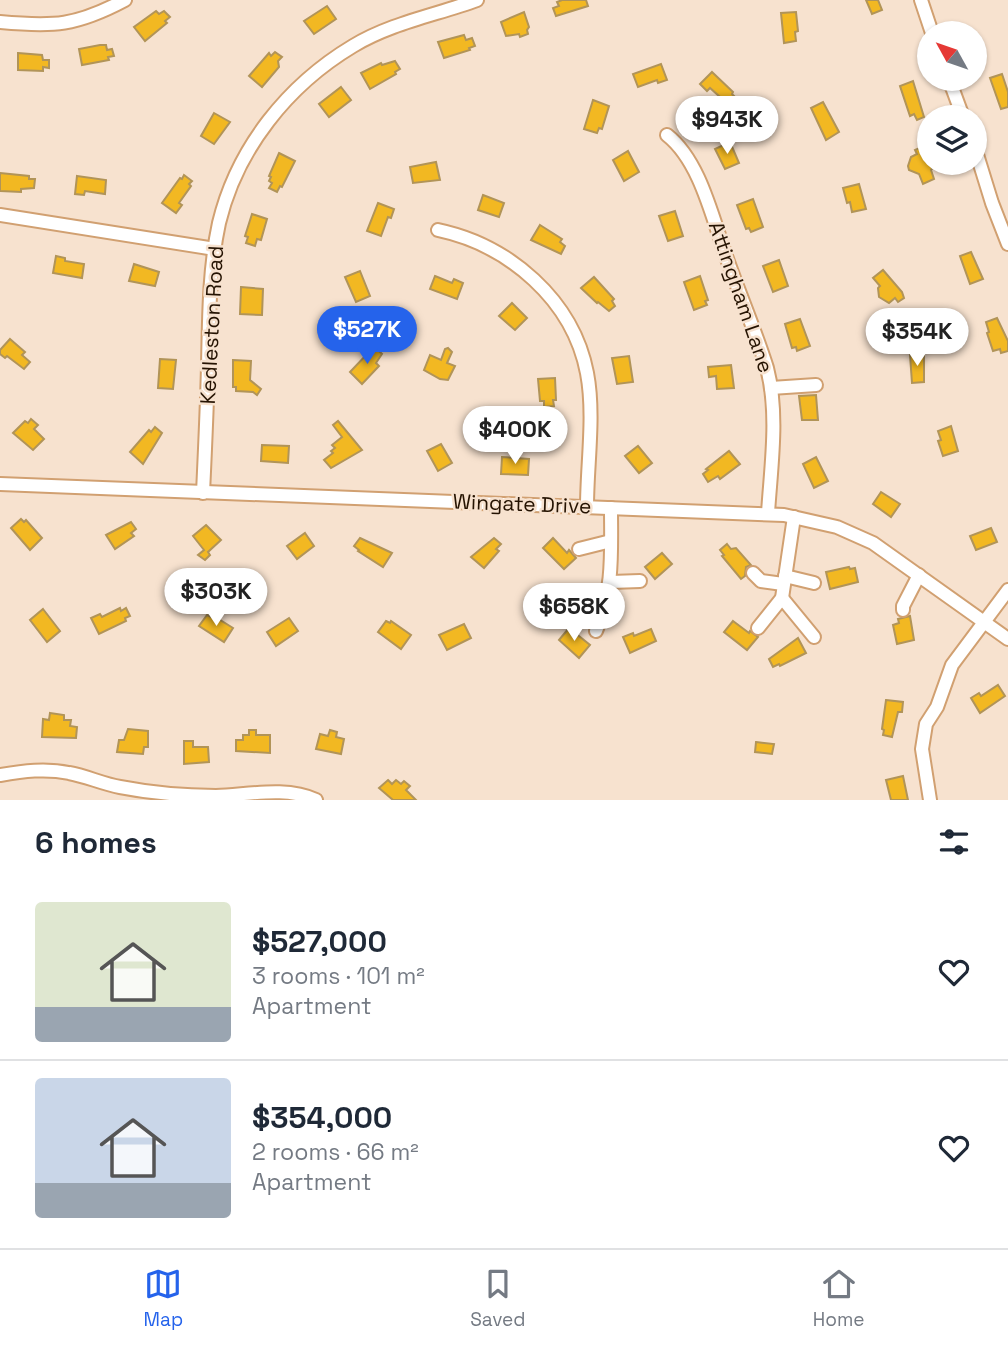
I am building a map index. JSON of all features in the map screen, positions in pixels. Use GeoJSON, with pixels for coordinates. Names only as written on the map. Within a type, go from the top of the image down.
{"type":"FeatureCollection","features":[{"type":"Feature","properties":{"kind":"street"},"geometry":{"type":"LineString","coordinates":[[0,22],[57,25],[99,14],[125,0]]}},
{"type":"Feature","properties":{"kind":"street"},"geometry":{"type":"LineString","coordinates":[[920,0],[928,21]]}},
{"type":"Feature","properties":{"kind":"street","name":"Kedleston Road"},"geometry":{"type":"LineString","coordinates":[[203,493],[215,249],[220,221],[232,185],[248,152],[267,122],[291,94],[318,69],[384,30],[472,1]]}},
{"type":"Feature","properties":{"kind":"street","name":"Attingham Lane"},"geometry":{"type":"LineString","coordinates":[[667,135],[680,147],[709,205],[759,342],[771,388],[773,426],[768,513]]}},
{"type":"Feature","properties":{"kind":"street"},"geometry":{"type":"LineString","coordinates":[[984,175],[1008,244]]}},
{"type":"Feature","properties":{"kind":"street"},"geometry":{"type":"LineString","coordinates":[[0,215],[215,249]]}},
{"type":"Feature","properties":{"kind":"street"},"geometry":{"type":"LineString","coordinates":[[438,230],[456,234],[490,248],[506,258],[536,282],[567,319],[580,346],[590,399],[587,507]]}},
{"type":"Feature","properties":{"kind":"street"},"geometry":{"type":"LineString","coordinates":[[771,388],[816,385]]}},
{"type":"Feature","properties":{"kind":"street","name":"Wingate Drive"},"geometry":{"type":"LineString","coordinates":[[0,484],[768,513],[823,523],[859,535],[1008,639]]}},
{"type":"Feature","properties":{"kind":"street"},"geometry":{"type":"LineString","coordinates":[[596,631],[611,582],[611,508]]}},
{"type":"Feature","properties":{"kind":"street"},"geometry":{"type":"LineString","coordinates":[[758,628],[782,597],[794,517]]}},
{"type":"Feature","properties":{"kind":"street"},"geometry":{"type":"LineString","coordinates":[[579,549],[611,541]]}},
{"type":"Feature","properties":{"kind":"street"},"geometry":{"type":"LineString","coordinates":[[753,573],[761,581],[814,583]]}},
{"type":"Feature","properties":{"kind":"street"},"geometry":{"type":"LineString","coordinates":[[904,610],[903,606],[919,575]]}},
{"type":"Feature","properties":{"kind":"street"},"geometry":{"type":"LineString","coordinates":[[611,582],[640,581]]}},
{"type":"Feature","properties":{"kind":"street"},"geometry":{"type":"LineString","coordinates":[[930,800],[922,749],[926,724],[937,707],[952,665],[1008,590]]}},
{"type":"Feature","properties":{"kind":"street"},"geometry":{"type":"LineString","coordinates":[[782,597],[814,637]]}},
{"type":"Feature","properties":{"kind":"street"},"geometry":{"type":"LineString","coordinates":[[0,775],[20,771],[56,770],[118,787],[161,793],[205,796],[278,793],[298,794],[316,800]]}},
{"type":"Feature","properties":{"kind":"building"},"geometry":{"type":"Polygon","coordinates":[[[586,0],[588,6],[556,16],[553,8],[559,6],[557,2],[586,0]]]}},
{"type":"Feature","properties":{"kind":"building"},"geometry":{"type":"Polygon","coordinates":[[[866,0],[878,0],[882,10],[872,14],[866,0]]]}},
{"type":"Feature","properties":{"kind":"building"},"geometry":{"type":"Polygon","coordinates":[[[327,6],[336,19],[314,34],[304,21],[327,6]]]}},
{"type":"Feature","properties":{"kind":"building"},"geometry":{"type":"Polygon","coordinates":[[[156,11],[159,14],[164,11],[170,17],[165,21],[167,23],[145,41],[134,27],[156,11]]]}},
{"type":"Feature","properties":{"kind":"building"},"geometry":{"type":"Polygon","coordinates":[[[524,12],[529,27],[528,34],[520,37],[519,34],[506,36],[501,22],[524,12]]]}},
{"type":"Feature","properties":{"kind":"building"},"geometry":{"type":"Polygon","coordinates":[[[796,12],[796,41],[784,43],[781,13],[796,12]]]}},
{"type":"Feature","properties":{"kind":"building"},"geometry":{"type":"Polygon","coordinates":[[[464,35],[466,40],[472,38],[475,46],[444,58],[438,42],[464,35]]]}},
{"type":"Feature","properties":{"kind":"building"},"geometry":{"type":"Polygon","coordinates":[[[106,45],[107,50],[112,49],[114,56],[108,57],[109,60],[82,65],[79,49],[106,45]]]}},
{"type":"Feature","properties":{"kind":"building"},"geometry":{"type":"Polygon","coordinates":[[[275,52],[282,57],[278,61],[279,67],[262,87],[249,76],[269,53],[271,56],[275,52]]]}},
{"type":"Feature","properties":{"kind":"building"},"geometry":{"type":"Polygon","coordinates":[[[18,53],[42,55],[43,60],[49,60],[49,68],[43,67],[43,71],[18,70],[18,53]]]}},
{"type":"Feature","properties":{"kind":"building"},"geometry":{"type":"Polygon","coordinates":[[[395,61],[400,69],[396,74],[370,89],[361,73],[381,63],[382,65],[395,61]]]}},
{"type":"Feature","properties":{"kind":"building"},"geometry":{"type":"Polygon","coordinates":[[[661,64],[667,80],[658,83],[657,80],[638,87],[633,74],[661,64]]]}},
{"type":"Feature","properties":{"kind":"building"},"geometry":{"type":"Polygon","coordinates":[[[712,72],[733,92],[736,98],[729,105],[710,88],[707,91],[700,84],[712,72]]]}},
{"type":"Feature","properties":{"kind":"building"},"geometry":{"type":"Polygon","coordinates":[[[1002,74],[1008,92],[1008,107],[1001,109],[990,78],[1002,74]]]}},
{"type":"Feature","properties":{"kind":"building"},"geometry":{"type":"Polygon","coordinates":[[[913,81],[920,105],[917,105],[917,120],[914,114],[910,116],[900,86],[913,81]]]}},
{"type":"Feature","properties":{"kind":"building"},"geometry":{"type":"Polygon","coordinates":[[[341,87],[351,100],[329,117],[319,104],[341,87]]]}},
{"type":"Feature","properties":{"kind":"building"},"geometry":{"type":"Polygon","coordinates":[[[593,100],[609,106],[602,129],[599,128],[597,133],[584,129],[593,100]]]}},
{"type":"Feature","properties":{"kind":"building"},"geometry":{"type":"Polygon","coordinates":[[[823,102],[839,132],[826,140],[811,108],[823,102]]]}},
{"type":"Feature","properties":{"kind":"building"},"geometry":{"type":"Polygon","coordinates":[[[214,113],[230,122],[214,144],[201,136],[214,113]]]}},
{"type":"Feature","properties":{"kind":"building"},"geometry":{"type":"Polygon","coordinates":[[[730,142],[739,163],[725,169],[715,149],[730,142]]]}},
{"type":"Feature","properties":{"kind":"building"},"geometry":{"type":"Polygon","coordinates":[[[628,151],[639,172],[624,181],[613,160],[628,151]]]}},
{"type":"Feature","properties":{"kind":"building"},"geometry":{"type":"Polygon","coordinates":[[[279,153],[295,161],[277,192],[269,188],[272,183],[269,176],[279,153]]]}},
{"type":"Feature","properties":{"kind":"building"},"geometry":{"type":"Polygon","coordinates":[[[917,154],[917,173],[909,170],[911,157],[917,154]]]}},
{"type":"Feature","properties":{"kind":"building"},"geometry":{"type":"Polygon","coordinates":[[[436,162],[440,180],[413,183],[410,167],[436,162]]]}},
{"type":"Feature","properties":{"kind":"building"},"geometry":{"type":"Polygon","coordinates":[[[0,173],[29,176],[29,179],[35,179],[34,188],[21,189],[21,192],[0,191],[0,173]]]}},
{"type":"Feature","properties":{"kind":"building"},"geometry":{"type":"Polygon","coordinates":[[[184,175],[192,181],[189,184],[191,186],[179,203],[182,205],[176,213],[162,203],[184,175]]]}},
{"type":"Feature","properties":{"kind":"building"},"geometry":{"type":"Polygon","coordinates":[[[919,175],[933,175],[934,179],[923,184],[919,175]]]}},
{"type":"Feature","properties":{"kind":"building"},"geometry":{"type":"Polygon","coordinates":[[[77,176],[106,180],[105,194],[85,191],[84,195],[75,194],[77,176]]]}},
{"type":"Feature","properties":{"kind":"building"},"geometry":{"type":"Polygon","coordinates":[[[859,184],[866,209],[852,212],[843,188],[859,184]]]}},
{"type":"Feature","properties":{"kind":"building"},"geometry":{"type":"Polygon","coordinates":[[[483,195],[504,203],[499,217],[478,210],[483,195]]]}},
{"type":"Feature","properties":{"kind":"building"},"geometry":{"type":"Polygon","coordinates":[[[753,199],[763,227],[751,232],[749,228],[746,229],[737,205],[753,199]]]}},
{"type":"Feature","properties":{"kind":"building"},"geometry":{"type":"Polygon","coordinates":[[[378,203],[394,209],[381,236],[367,231],[378,203]]]}},
{"type":"Feature","properties":{"kind":"building"},"geometry":{"type":"Polygon","coordinates":[[[675,211],[683,236],[668,241],[659,216],[675,211]]]}},
{"type":"Feature","properties":{"kind":"building"},"geometry":{"type":"Polygon","coordinates":[[[252,214],[267,219],[261,240],[257,239],[255,246],[246,243],[248,237],[245,236],[252,214]]]}},
{"type":"Feature","properties":{"kind":"building"},"geometry":{"type":"Polygon","coordinates":[[[540,225],[562,239],[560,242],[565,246],[561,254],[531,240],[540,225]]]}},
{"type":"Feature","properties":{"kind":"building"},"geometry":{"type":"Polygon","coordinates":[[[971,252],[983,279],[970,284],[960,256],[971,252]]]}},
{"type":"Feature","properties":{"kind":"building"},"geometry":{"type":"Polygon","coordinates":[[[56,256],[65,258],[65,261],[84,264],[82,278],[53,273],[56,256]]]}},
{"type":"Feature","properties":{"kind":"building"},"geometry":{"type":"Polygon","coordinates":[[[779,260],[788,286],[773,292],[763,266],[779,260]]]}},
{"type":"Feature","properties":{"kind":"building"},"geometry":{"type":"Polygon","coordinates":[[[134,264],[159,272],[155,286],[129,281],[134,264]]]}},
{"type":"Feature","properties":{"kind":"building"},"geometry":{"type":"Polygon","coordinates":[[[883,270],[902,292],[904,298],[898,302],[895,298],[889,303],[879,297],[880,286],[873,278],[883,270]]]}},
{"type":"Feature","properties":{"kind":"building"},"geometry":{"type":"Polygon","coordinates":[[[360,271],[370,296],[356,302],[345,277],[360,271]]]}},
{"type":"Feature","properties":{"kind":"building"},"geometry":{"type":"Polygon","coordinates":[[[435,276],[452,283],[454,279],[463,283],[457,299],[430,289],[435,276]]]}},
{"type":"Feature","properties":{"kind":"building"},"geometry":{"type":"Polygon","coordinates":[[[700,276],[708,300],[705,301],[707,305],[694,310],[684,282],[700,276]]]}},
{"type":"Feature","properties":{"kind":"building"},"geometry":{"type":"Polygon","coordinates":[[[594,277],[614,299],[612,301],[615,306],[609,311],[581,288],[594,277]]]}},
{"type":"Feature","properties":{"kind":"building"},"geometry":{"type":"Polygon","coordinates":[[[241,287],[263,289],[262,315],[240,314],[241,287]]]}},
{"type":"Feature","properties":{"kind":"building"},"geometry":{"type":"Polygon","coordinates":[[[512,303],[527,318],[515,330],[499,316],[512,303]]]}},
{"type":"Feature","properties":{"kind":"building"},"geometry":{"type":"Polygon","coordinates":[[[997,318],[1008,341],[1008,351],[1001,353],[1000,349],[993,351],[987,333],[986,322],[997,318]]]}},
{"type":"Feature","properties":{"kind":"building"},"geometry":{"type":"Polygon","coordinates":[[[800,319],[810,346],[797,351],[796,347],[792,348],[785,324],[800,319]]]}},
{"type":"Feature","properties":{"kind":"building"},"geometry":{"type":"Polygon","coordinates":[[[10,339],[25,352],[22,355],[30,362],[24,369],[0,354],[0,350],[10,339]]]}},
{"type":"Feature","properties":{"kind":"building"},"geometry":{"type":"Polygon","coordinates":[[[376,348],[382,354],[376,363],[379,366],[362,384],[350,372],[376,348]]]}},
{"type":"Feature","properties":{"kind":"building"},"geometry":{"type":"Polygon","coordinates":[[[448,348],[452,352],[447,363],[455,366],[448,380],[440,379],[424,370],[430,355],[441,360],[448,348]]]}},
{"type":"Feature","properties":{"kind":"building"},"geometry":{"type":"Polygon","coordinates":[[[924,354],[924,382],[912,383],[910,355],[924,354]]]}},
{"type":"Feature","properties":{"kind":"building"},"geometry":{"type":"Polygon","coordinates":[[[629,356],[633,382],[617,384],[612,358],[629,356]]]}},
{"type":"Feature","properties":{"kind":"building"},"geometry":{"type":"Polygon","coordinates":[[[160,359],[176,360],[173,389],[158,388],[160,359]]]}},
{"type":"Feature","properties":{"kind":"building"},"geometry":{"type":"Polygon","coordinates":[[[233,360],[251,361],[250,380],[261,389],[257,395],[253,392],[236,391],[236,387],[233,387],[233,360]]]}},
{"type":"Feature","properties":{"kind":"building"},"geometry":{"type":"Polygon","coordinates":[[[731,365],[734,388],[717,389],[716,376],[709,377],[708,367],[731,365]]]}},
{"type":"Feature","properties":{"kind":"building"},"geometry":{"type":"Polygon","coordinates":[[[555,378],[554,406],[544,407],[544,401],[540,401],[538,379],[555,378]]]}},
{"type":"Feature","properties":{"kind":"building"},"geometry":{"type":"Polygon","coordinates":[[[816,395],[818,420],[802,420],[799,396],[816,395]]]}},
{"type":"Feature","properties":{"kind":"building"},"geometry":{"type":"Polygon","coordinates":[[[31,419],[38,425],[34,429],[44,439],[33,450],[13,433],[25,421],[28,423],[31,419]]]}},
{"type":"Feature","properties":{"kind":"building"},"geometry":{"type":"Polygon","coordinates":[[[338,421],[362,450],[331,468],[324,460],[333,453],[331,451],[335,448],[332,445],[342,437],[333,425],[338,421]]]}},
{"type":"Feature","properties":{"kind":"building"},"geometry":{"type":"Polygon","coordinates":[[[951,426],[958,451],[943,456],[938,431],[951,426]]]}},
{"type":"Feature","properties":{"kind":"building"},"geometry":{"type":"Polygon","coordinates":[[[155,427],[162,433],[143,464],[130,452],[149,430],[151,432],[155,427]]]}},
{"type":"Feature","properties":{"kind":"building"},"geometry":{"type":"Polygon","coordinates":[[[441,444],[452,463],[438,471],[427,451],[441,444]]]}},
{"type":"Feature","properties":{"kind":"building"},"geometry":{"type":"Polygon","coordinates":[[[262,445],[289,446],[288,463],[261,461],[262,445]]]}},
{"type":"Feature","properties":{"kind":"building"},"geometry":{"type":"Polygon","coordinates":[[[638,446],[652,463],[639,473],[625,456],[638,446]]]}},
{"type":"Feature","properties":{"kind":"building"},"geometry":{"type":"Polygon","coordinates":[[[729,451],[740,464],[720,479],[718,476],[708,482],[703,474],[708,470],[706,469],[729,451]]]}},
{"type":"Feature","properties":{"kind":"building"},"geometry":{"type":"Polygon","coordinates":[[[502,457],[529,459],[528,475],[501,474],[502,457]]]}},
{"type":"Feature","properties":{"kind":"building"},"geometry":{"type":"Polygon","coordinates":[[[816,457],[828,481],[814,488],[803,464],[816,457]]]}},
{"type":"Feature","properties":{"kind":"building"},"geometry":{"type":"Polygon","coordinates":[[[881,492],[900,504],[891,517],[873,504],[881,492]]]}},
{"type":"Feature","properties":{"kind":"building"},"geometry":{"type":"Polygon","coordinates":[[[21,519],[24,522],[26,520],[42,538],[30,550],[11,528],[21,519]]]}},
{"type":"Feature","properties":{"kind":"building"},"geometry":{"type":"Polygon","coordinates":[[[131,522],[136,529],[131,533],[134,536],[115,549],[106,535],[131,522]]]}},
{"type":"Feature","properties":{"kind":"building"},"geometry":{"type":"Polygon","coordinates":[[[206,525],[221,540],[208,552],[210,555],[205,560],[198,555],[204,550],[193,536],[206,525]]]}},
{"type":"Feature","properties":{"kind":"building"},"geometry":{"type":"Polygon","coordinates":[[[991,528],[997,542],[976,550],[970,536],[991,528]]]}},
{"type":"Feature","properties":{"kind":"building"},"geometry":{"type":"Polygon","coordinates":[[[305,533],[314,546],[297,559],[287,546],[305,533]]]}},
{"type":"Feature","properties":{"kind":"building"},"geometry":{"type":"Polygon","coordinates":[[[360,538],[392,553],[383,567],[354,546],[360,538]]]}},
{"type":"Feature","properties":{"kind":"building"},"geometry":{"type":"Polygon","coordinates":[[[494,538],[501,544],[496,549],[499,551],[484,568],[471,557],[494,538]]]}},
{"type":"Feature","properties":{"kind":"building"},"geometry":{"type":"Polygon","coordinates":[[[553,538],[567,553],[569,550],[576,558],[564,569],[543,548],[553,538]]]}},
{"type":"Feature","properties":{"kind":"building"},"geometry":{"type":"Polygon","coordinates":[[[727,544],[731,549],[736,548],[751,565],[746,567],[745,576],[741,579],[722,556],[724,555],[720,550],[727,544]]]}},
{"type":"Feature","properties":{"kind":"building"},"geometry":{"type":"Polygon","coordinates":[[[662,553],[672,564],[655,579],[645,567],[662,553]]]}},
{"type":"Feature","properties":{"kind":"building"},"geometry":{"type":"Polygon","coordinates":[[[855,568],[858,582],[830,589],[826,572],[855,568]]]}},
{"type":"Feature","properties":{"kind":"building"},"geometry":{"type":"Polygon","coordinates":[[[120,608],[121,611],[126,608],[130,616],[125,618],[126,621],[99,634],[91,618],[100,614],[102,617],[120,608]]]}},
{"type":"Feature","properties":{"kind":"building"},"geometry":{"type":"Polygon","coordinates":[[[43,609],[60,631],[47,642],[30,620],[43,609]]]}},
{"type":"Feature","properties":{"kind":"building"},"geometry":{"type":"Polygon","coordinates":[[[207,615],[212,615],[233,628],[224,642],[199,626],[207,615]]]}},
{"type":"Feature","properties":{"kind":"building"},"geometry":{"type":"Polygon","coordinates":[[[910,616],[914,640],[897,644],[893,625],[899,623],[898,619],[910,616]]]}},
{"type":"Feature","properties":{"kind":"building"},"geometry":{"type":"Polygon","coordinates":[[[289,618],[298,631],[276,646],[267,632],[289,618]]]}},
{"type":"Feature","properties":{"kind":"building"},"geometry":{"type":"Polygon","coordinates":[[[386,621],[391,621],[411,635],[401,649],[378,632],[386,621]]]}},
{"type":"Feature","properties":{"kind":"building"},"geometry":{"type":"Polygon","coordinates":[[[733,621],[758,637],[747,650],[724,632],[733,621]]]}},
{"type":"Feature","properties":{"kind":"building"},"geometry":{"type":"Polygon","coordinates":[[[464,624],[471,638],[447,650],[439,635],[464,624]]]}},
{"type":"Feature","properties":{"kind":"building"},"geometry":{"type":"Polygon","coordinates":[[[569,628],[590,645],[579,658],[559,640],[569,628]]]}},
{"type":"Feature","properties":{"kind":"building"},"geometry":{"type":"Polygon","coordinates":[[[651,629],[656,641],[630,653],[623,637],[651,629]]]}},
{"type":"Feature","properties":{"kind":"building"},"geometry":{"type":"Polygon","coordinates":[[[798,638],[806,653],[773,667],[769,659],[798,638]]]}},
{"type":"Feature","properties":{"kind":"building"},"geometry":{"type":"Polygon","coordinates":[[[998,685],[1005,696],[980,713],[971,698],[979,693],[981,696],[998,685]]]}},
{"type":"Feature","properties":{"kind":"building"},"geometry":{"type":"Polygon","coordinates":[[[886,700],[903,702],[892,737],[883,735],[882,729],[886,700]]]}},
{"type":"Feature","properties":{"kind":"building"},"geometry":{"type":"Polygon","coordinates":[[[50,713],[64,715],[64,720],[71,720],[70,726],[77,727],[76,738],[42,737],[43,719],[49,720],[50,713]]]}},
{"type":"Feature","properties":{"kind":"building"},"geometry":{"type":"Polygon","coordinates":[[[128,729],[148,731],[148,747],[144,747],[143,754],[117,752],[119,740],[124,740],[128,729]]]}},
{"type":"Feature","properties":{"kind":"building"},"geometry":{"type":"Polygon","coordinates":[[[249,730],[256,730],[256,735],[270,735],[270,753],[236,751],[236,740],[243,740],[243,735],[249,735],[249,730]]]}},
{"type":"Feature","properties":{"kind":"building"},"geometry":{"type":"Polygon","coordinates":[[[330,730],[337,732],[336,737],[344,739],[341,754],[316,749],[320,734],[328,736],[330,730]]]}},
{"type":"Feature","properties":{"kind":"building"},"geometry":{"type":"Polygon","coordinates":[[[184,741],[193,741],[193,747],[208,747],[209,762],[184,764],[184,741]]]}},
{"type":"Feature","properties":{"kind":"building"},"geometry":{"type":"Polygon","coordinates":[[[756,742],[774,744],[772,754],[755,752],[756,742]]]}},
{"type":"Feature","properties":{"kind":"building"},"geometry":{"type":"Polygon","coordinates":[[[903,776],[908,800],[891,800],[886,780],[903,776]]]}},
{"type":"Feature","properties":{"kind":"building"},"geometry":{"type":"Polygon","coordinates":[[[388,780],[392,784],[396,780],[401,784],[404,781],[410,786],[406,790],[416,800],[393,800],[379,788],[388,780]]]}}]}
